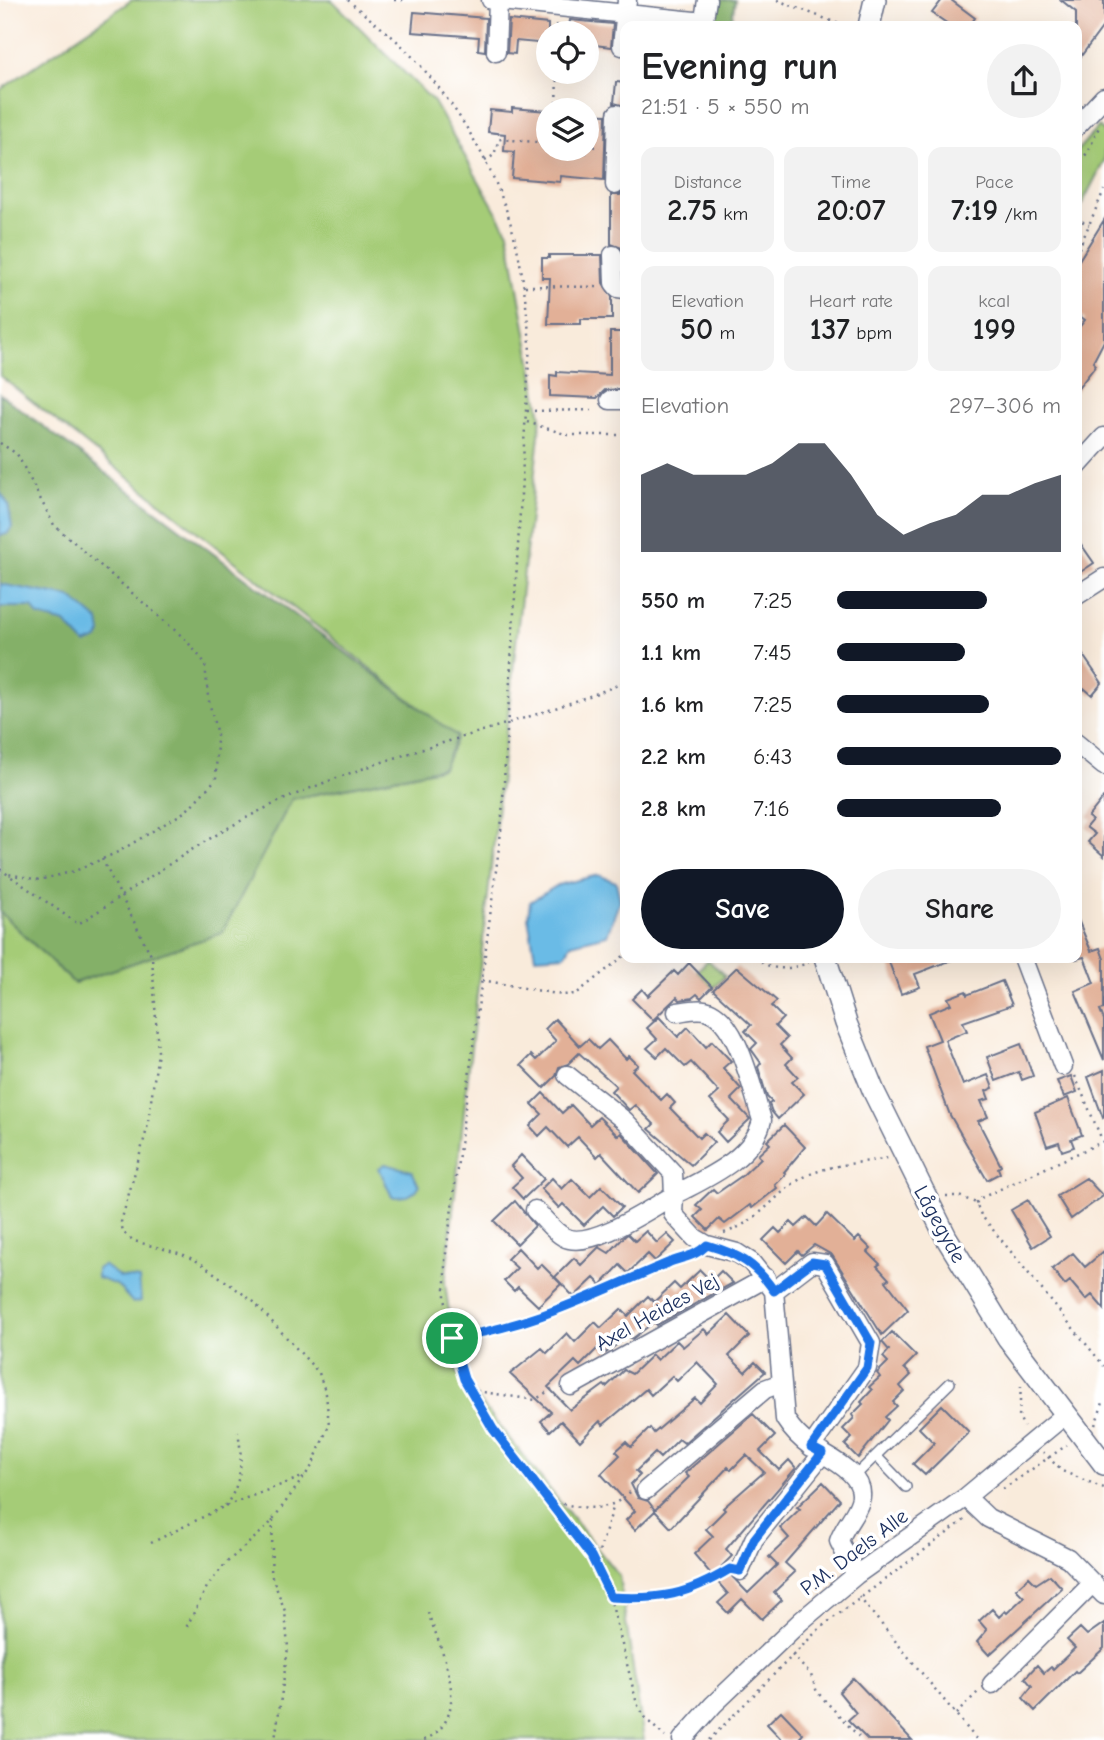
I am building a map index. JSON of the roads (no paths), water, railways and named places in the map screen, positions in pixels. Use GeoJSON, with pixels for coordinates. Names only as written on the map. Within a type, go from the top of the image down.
{"type":"FeatureCollection","features":[{"type":"Feature","properties":{"kind":"street"},"geometry":{"type":"LineString","coordinates":[[491,0],[627,6],[690,21]]}},
{"type":"Feature","properties":{"kind":"street"},"geometry":{"type":"LineString","coordinates":[[704,21],[707,0]]}},
{"type":"Feature","properties":{"kind":"street"},"geometry":{"type":"LineString","coordinates":[[870,21],[875,0]]}},
{"type":"Feature","properties":{"kind":"street"},"geometry":{"type":"LineString","coordinates":[[496,52],[498,1]]}},
{"type":"Feature","properties":{"kind":"street"},"geometry":{"type":"LineString","coordinates":[[1082,121],[1104,97]]}},
{"type":"Feature","properties":{"kind":"street"},"geometry":{"type":"LineString","coordinates":[[615,185],[620,149],[617,114]]}},
{"type":"Feature","properties":{"kind":"street"},"geometry":{"type":"LineString","coordinates":[[613,255],[619,286]]}},
{"type":"Feature","properties":{"kind":"street"},"geometry":{"type":"LineString","coordinates":[[1082,462],[1104,438]]}},
{"type":"Feature","properties":{"kind":"street"},"geometry":{"type":"LineString","coordinates":[[1082,592],[1104,578]]}},
{"type":"Feature","properties":{"kind":"street"},"geometry":{"type":"LineString","coordinates":[[1082,748],[1104,766]]}},
{"type":"Feature","properties":{"kind":"street","name":"Lågegyde"},"geometry":{"type":"LineString","coordinates":[[827,963],[859,1058],[902,1153],[981,1297],[1104,1464]]}},
{"type":"Feature","properties":{"kind":"street"},"geometry":{"type":"LineString","coordinates":[[1024,963],[1063,1066]]}},
{"type":"Feature","properties":{"kind":"street"},"geometry":{"type":"LineString","coordinates":[[535,1210],[565,1238],[583,1240],[621,1226],[724,1168],[759,1134],[761,1120],[732,1031],[715,1014],[703,1009],[677,1012]]}},
{"type":"Feature","properties":{"kind":"street","name":"Axel Heides Vej"},"geometry":{"type":"LineString","coordinates":[[567,1075],[625,1121],[673,1173],[673,1214],[695,1238],[751,1262],[770,1284]]}},
{"type":"Feature","properties":{"kind":"street","name":"Axel Heides Vej"},"geometry":{"type":"LineString","coordinates":[[571,1386],[812,1262],[825,1264],[871,1343],[867,1368],[817,1450],[754,1539],[740,1571]]}},
{"type":"Feature","properties":{"kind":"street"},"geometry":{"type":"LineString","coordinates":[[770,1284],[785,1419],[794,1433],[855,1476],[861,1492],[860,1501],[845,1524],[839,1541],[856,1576]]}},
{"type":"Feature","properties":{"kind":"street"},"geometry":{"type":"LineString","coordinates":[[646,1490],[765,1389],[781,1383]]}},
{"type":"Feature","properties":{"kind":"street","name":"P.M. Daels Alle"},"geometry":{"type":"LineString","coordinates":[[682,1740],[713,1705],[791,1630],[856,1576],[971,1502],[1066,1414]]}},
{"type":"Feature","properties":{"kind":"street"},"geometry":{"type":"LineString","coordinates":[[971,1502],[1068,1558],[1098,1589],[992,1684]]}},
{"type":"Feature","properties":{"kind":"lane"},"geometry":{"type":"LineString","coordinates":[[855,1476],[950,1383]]}},
{"type":"Feature","properties":{"kind":"lane"},"geometry":{"type":"LineString","coordinates":[[876,1456],[906,1487]]}},
{"type":"Feature","properties":{"kind":"water"},"geometry":{"type":"Polygon","coordinates":[[[0,492],[8,504],[12,527],[7,534],[0,535],[0,492]]]}},
{"type":"Feature","properties":{"kind":"water"},"geometry":{"type":"Polygon","coordinates":[[[0,584],[70,597],[99,621],[101,633],[98,639],[85,644],[65,623],[38,616],[32,607],[0,607],[0,584]]]}},
{"type":"Feature","properties":{"kind":"water"},"geometry":{"type":"Polygon","coordinates":[[[598,875],[616,882],[620,900],[607,935],[571,944],[565,955],[535,957],[528,917],[530,902],[558,885],[598,875]]]}},
{"type":"Feature","properties":{"kind":"water"},"geometry":{"type":"Polygon","coordinates":[[[385,1164],[412,1171],[419,1186],[417,1190],[408,1196],[392,1197],[379,1168],[385,1164]]]}},
{"type":"Feature","properties":{"kind":"water"},"geometry":{"type":"Polygon","coordinates":[[[103,1265],[120,1277],[139,1279],[141,1301],[133,1303],[117,1285],[97,1278],[97,1269],[103,1265]]]}}]}
